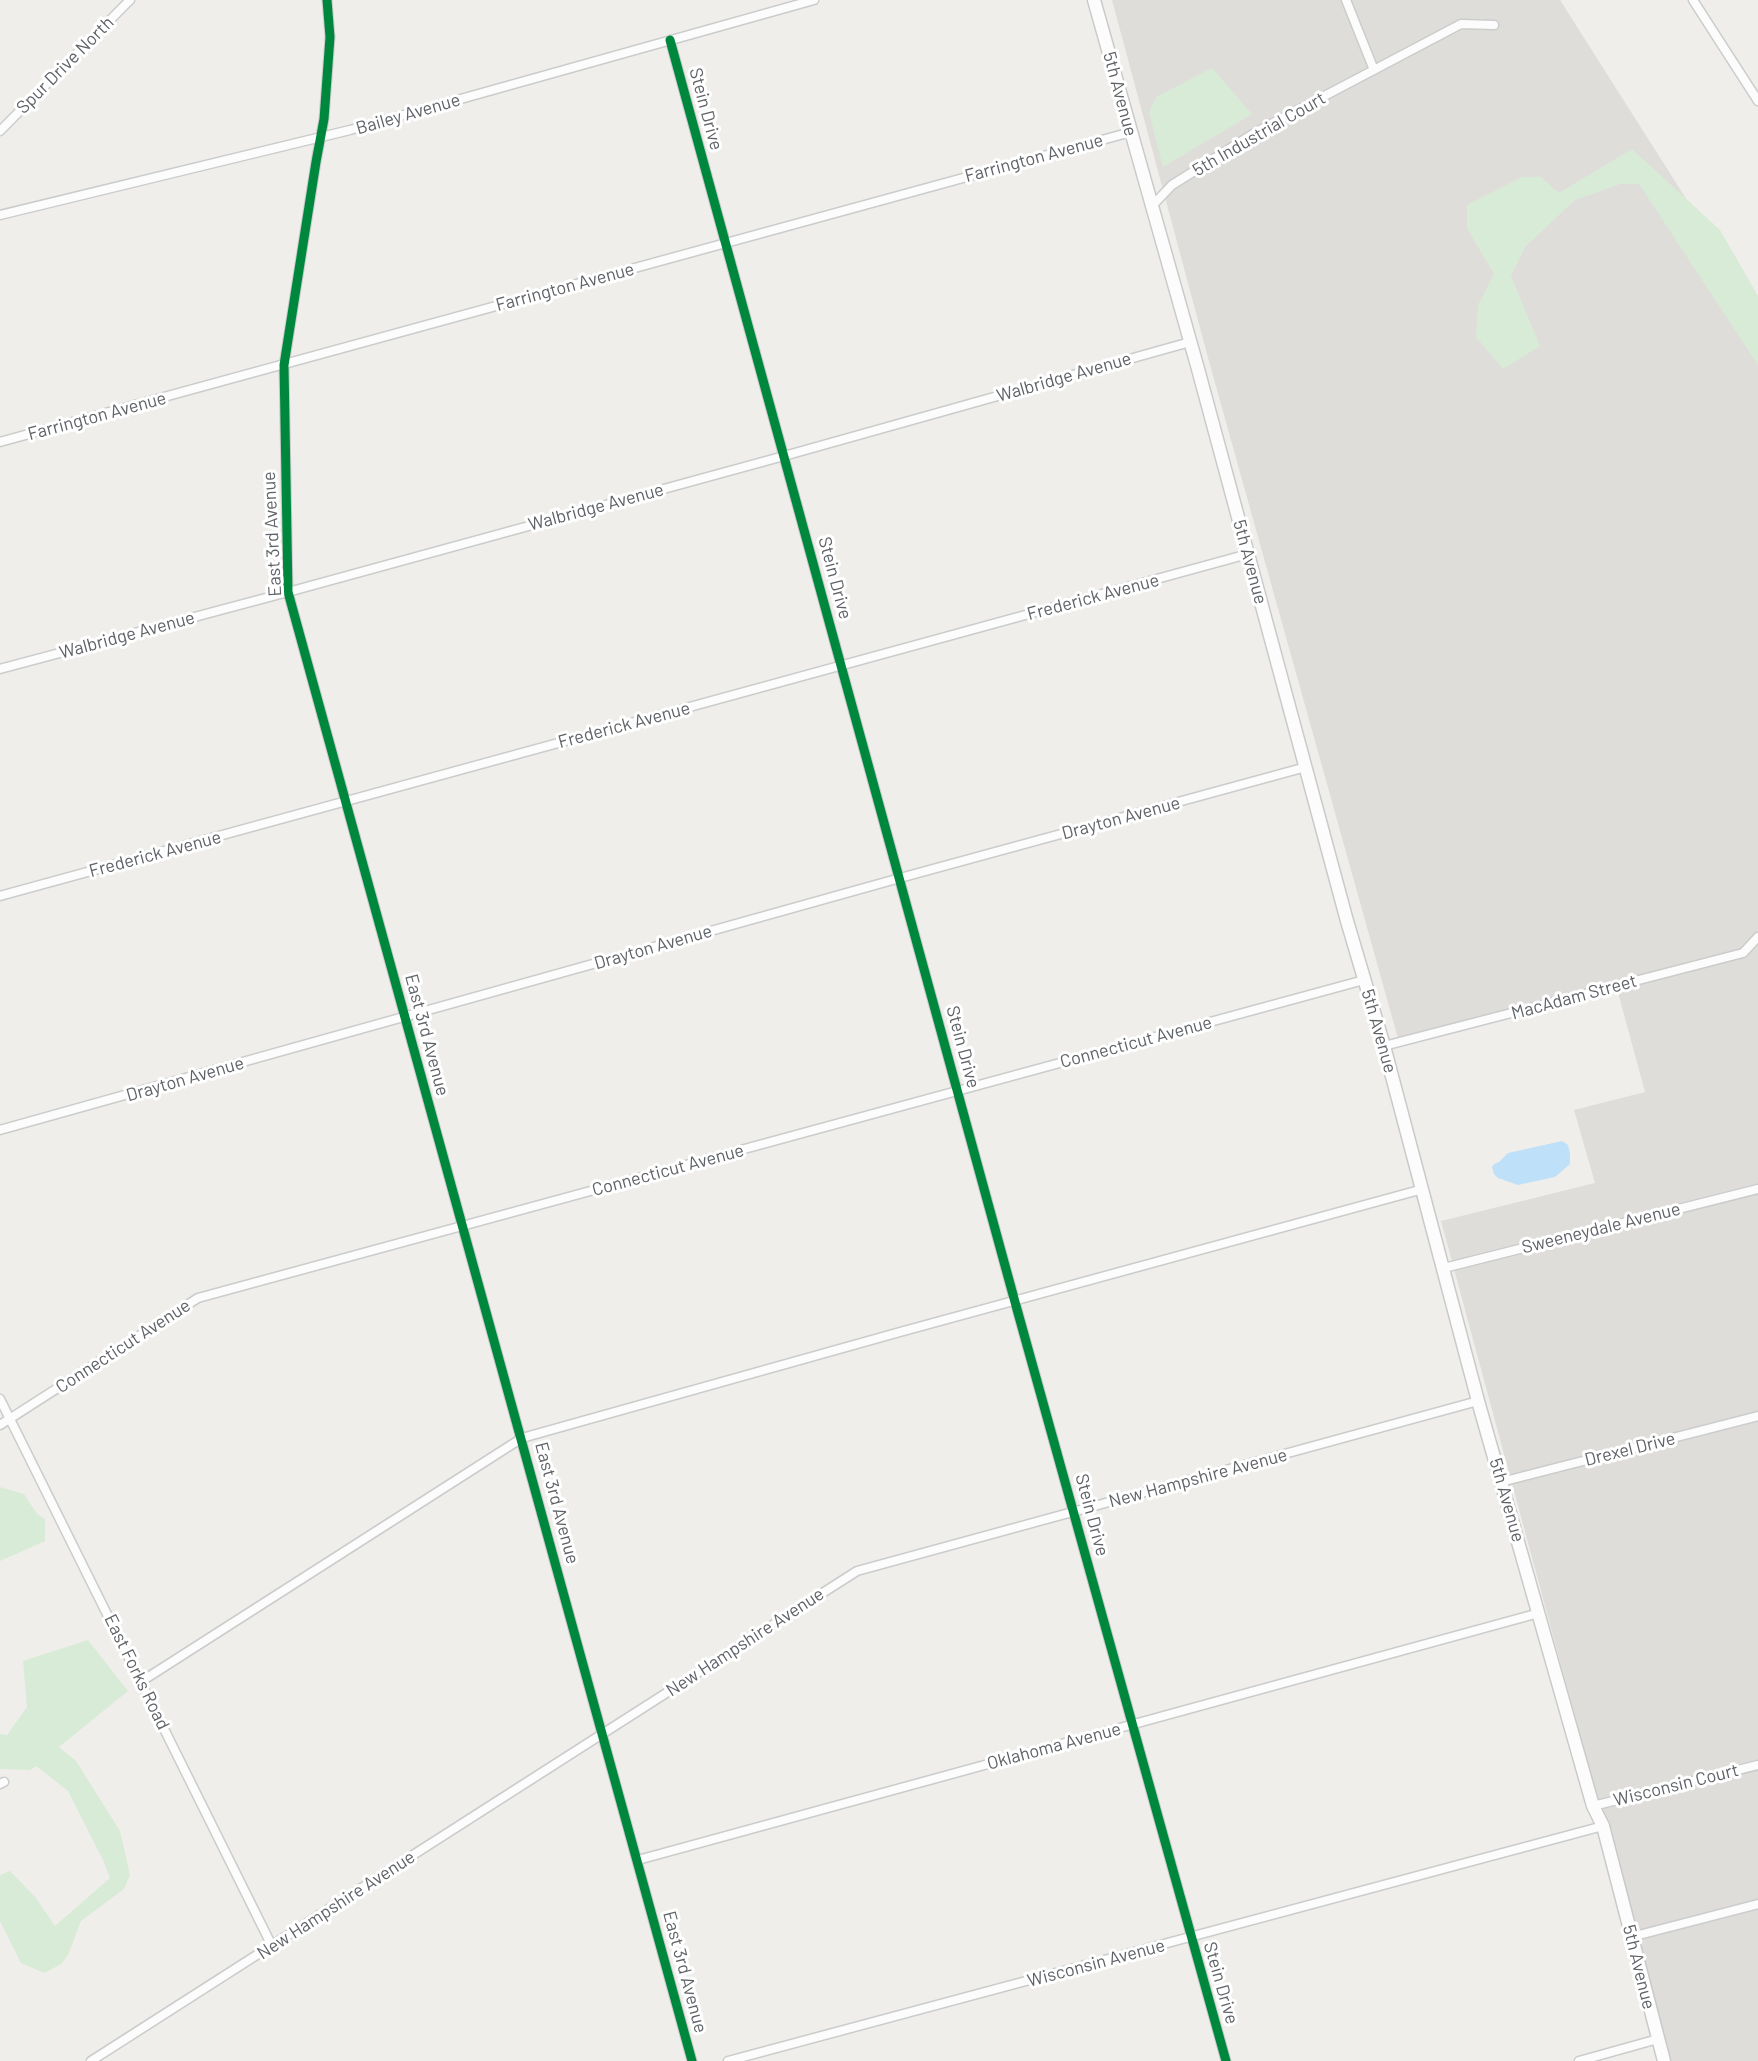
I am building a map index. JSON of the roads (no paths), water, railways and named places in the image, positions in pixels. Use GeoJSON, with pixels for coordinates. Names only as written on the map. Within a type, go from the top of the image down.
{"type":"FeatureCollection","features":[{"type":"Feature","properties":{"kind":"main road","name":"5th Avenue"},"geometry":{"type":"LineString","coordinates":[[1094,0],[1384,1046],[1478,1401],[1593,1806],[1603,1826],[1664,2061]]}},
{"type":"Feature","properties":{"kind":"street","name":"Spur Drive North"},"geometry":{"type":"LineString","coordinates":[[0,131],[130,0]]}},
{"type":"Feature","properties":{"kind":"street","name":"East 3rd Avenue"},"geometry":{"type":"LineString","coordinates":[[327,0],[330,37],[324,119],[284,365],[288,592],[692,2061]]}},
{"type":"Feature","properties":{"kind":"street","name":"Bailey Avenue"},"geometry":{"type":"LineString","coordinates":[[0,215],[321,137],[813,0]]}},
{"type":"Feature","properties":{"kind":"street"},"geometry":{"type":"LineString","coordinates":[[1346,0],[1374,70]]}},
{"type":"Feature","properties":{"kind":"street"},"geometry":{"type":"LineString","coordinates":[[1693,0],[1758,101]]}},
{"type":"Feature","properties":{"kind":"street","name":"5th Industrial Court"},"geometry":{"type":"LineString","coordinates":[[1151,207],[1172,185],[1258,131],[1461,24],[1494,25]]}},
{"type":"Feature","properties":{"kind":"street","name":"Stein Drive"},"geometry":{"type":"LineString","coordinates":[[670,40],[1226,2061]]}},
{"type":"Feature","properties":{"kind":"street","name":"Farrington Avenue"},"geometry":{"type":"LineString","coordinates":[[0,442],[1131,132]]}},
{"type":"Feature","properties":{"kind":"street","name":"Walbridge Avenue"},"geometry":{"type":"LineString","coordinates":[[0,669],[784,456],[1190,342]]}},
{"type":"Feature","properties":{"kind":"street","name":"Frederick Avenue"},"geometry":{"type":"LineString","coordinates":[[0,896],[1248,554]]}},
{"type":"Feature","properties":{"kind":"street","name":"Drayton Avenue"},"geometry":{"type":"LineString","coordinates":[[0,1130],[1306,767]]}},
{"type":"Feature","properties":{"kind":"street","name":"MacAdam Street"},"geometry":{"type":"LineString","coordinates":[[1384,1046],[1743,953],[1758,937]]}},
{"type":"Feature","properties":{"kind":"street","name":"Connecticut Avenue"},"geometry":{"type":"LineString","coordinates":[[0,1425],[198,1298],[1364,980]]}},
{"type":"Feature","properties":{"kind":"street","name":"Sweeneydale Avenue"},"geometry":{"type":"LineString","coordinates":[[1444,1268],[1758,1189]]}},
{"type":"Feature","properties":{"kind":"street"},"geometry":{"type":"LineString","coordinates":[[142,1681],[522,1438],[1423,1190]]}},
{"type":"Feature","properties":{"kind":"street","name":"East Forks Road"},"geometry":{"type":"LineString","coordinates":[[0,1399],[272,1946]]}},
{"type":"Feature","properties":{"kind":"street","name":"New Hampshire Avenue"},"geometry":{"type":"LineString","coordinates":[[91,2061],[857,1571],[1478,1401]]}},
{"type":"Feature","properties":{"kind":"street","name":"Drexel Drive"},"geometry":{"type":"LineString","coordinates":[[1502,1482],[1758,1416]]}},
{"type":"Feature","properties":{"kind":"street","name":"Oklahoma Avenue"},"geometry":{"type":"LineString","coordinates":[[638,1860],[1539,1613]]}},
{"type":"Feature","properties":{"kind":"street","name":"Wisconsin Court"},"geometry":{"type":"LineString","coordinates":[[1593,1806],[1758,1765]]}},
{"type":"Feature","properties":{"kind":"street","name":"Wisconsin Avenue"},"geometry":{"type":"LineString","coordinates":[[728,2061],[1603,1826]]}},
{"type":"Feature","properties":{"kind":"street"},"geometry":{"type":"LineString","coordinates":[[1631,1937],[1758,1904]]}},
{"type":"Feature","properties":{"kind":"street"},"geometry":{"type":"LineString","coordinates":[[1579,2061],[1658,2039]]}},
{"type":"Feature","properties":{"kind":"water"},"geometry":{"type":"Polygon","coordinates":[[[1562,1141],[1568,1145],[1570,1164],[1555,1177],[1518,1185],[1498,1178],[1494,1174],[1492,1167],[1494,1164],[1508,1153],[1562,1141]]]}}]}
